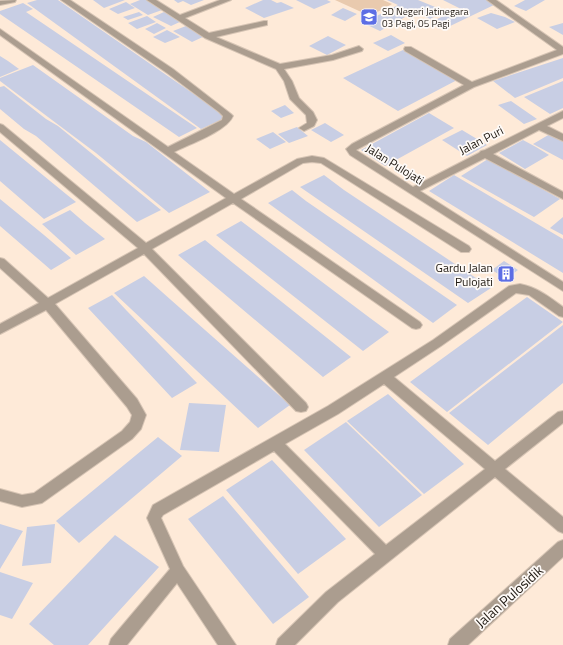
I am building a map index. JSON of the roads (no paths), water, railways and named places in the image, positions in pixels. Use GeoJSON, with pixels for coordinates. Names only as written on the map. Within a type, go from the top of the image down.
{"type":"FeatureCollection","features":[{"type":"Feature","properties":{"kind":"street"},"geometry":{"type":"LineString","coordinates":[[0,3],[12,0]]}},
{"type":"Feature","properties":{"kind":"street"},"geometry":{"type":"LineString","coordinates":[[65,0],[170,72],[228,116],[226,121],[219,126],[168,151]]}},
{"type":"Feature","properties":{"kind":"street"},"geometry":{"type":"LineString","coordinates":[[151,0],[208,36],[279,67],[288,81],[295,99],[310,114],[312,124],[304,128]]}},
{"type":"Feature","properties":{"kind":"street"},"geometry":{"type":"LineString","coordinates":[[179,18],[227,0]]}},
{"type":"Feature","properties":{"kind":"street"},"geometry":{"type":"LineString","coordinates":[[491,0],[563,51]]}},
{"type":"Feature","properties":{"kind":"street"},"geometry":{"type":"LineString","coordinates":[[208,36],[264,23]]}},
{"type":"Feature","properties":{"kind":"street"},"geometry":{"type":"LineString","coordinates":[[0,31],[234,199],[416,325]]}},
{"type":"Feature","properties":{"kind":"street"},"geometry":{"type":"LineString","coordinates":[[408,49],[471,85]]}},
{"type":"Feature","properties":{"kind":"street"},"geometry":{"type":"LineString","coordinates":[[279,67],[333,57],[359,50]]}},
{"type":"Feature","properties":{"kind":"street","name":"Jalan Pulojati"},"geometry":{"type":"LineString","coordinates":[[563,51],[471,85],[351,149],[353,153],[563,287]]}},
{"type":"Feature","properties":{"kind":"street","name":"Jalan Puri"},"geometry":{"type":"LineString","coordinates":[[413,191],[484,153],[563,114]]}},
{"type":"Feature","properties":{"kind":"street"},"geometry":{"type":"LineString","coordinates":[[538,126],[563,138]]}},
{"type":"Feature","properties":{"kind":"street"},"geometry":{"type":"LineString","coordinates":[[0,127],[146,248],[300,407]]}},
{"type":"Feature","properties":{"kind":"street"},"geometry":{"type":"LineString","coordinates":[[484,153],[563,196]]}},
{"type":"Feature","properties":{"kind":"street"},"geometry":{"type":"LineString","coordinates":[[0,330],[300,162],[312,159],[324,161],[465,249]]}},
{"type":"Feature","properties":{"kind":"street"},"geometry":{"type":"LineString","coordinates":[[0,262],[47,303],[132,403],[139,415],[136,425],[127,435],[37,499],[22,501],[0,495]]}},
{"type":"Feature","properties":{"kind":"street"},"geometry":{"type":"LineString","coordinates":[[228,645],[178,571],[154,518],[158,510],[334,410],[437,343],[513,289],[519,288],[529,290],[563,313]]}},
{"type":"Feature","properties":{"kind":"street"},"geometry":{"type":"LineString","coordinates":[[385,377],[563,526]]}},
{"type":"Feature","properties":{"kind":"street"},"geometry":{"type":"LineString","coordinates":[[284,645],[332,597],[563,416]]}},
{"type":"Feature","properties":{"kind":"street"},"geometry":{"type":"LineString","coordinates":[[276,444],[386,555]]}},
{"type":"Feature","properties":{"kind":"street","name":"Jalan Pulosidik"},"geometry":{"type":"LineString","coordinates":[[456,645],[563,547]]}},
{"type":"Feature","properties":{"kind":"street"},"geometry":{"type":"LineString","coordinates":[[117,645],[178,571]]}},
{"type":"Feature","properties":{"kind":"place","name":"SD Negeri Jatinegara 03 Pagi, 05 Pagi"},"geometry":{"type":"Point","coordinates":[369,17]}},
{"type":"Feature","properties":{"kind":"place","name":"Gardu Jalan Pulojati"},"geometry":{"type":"Point","coordinates":[506,274]}}]}
